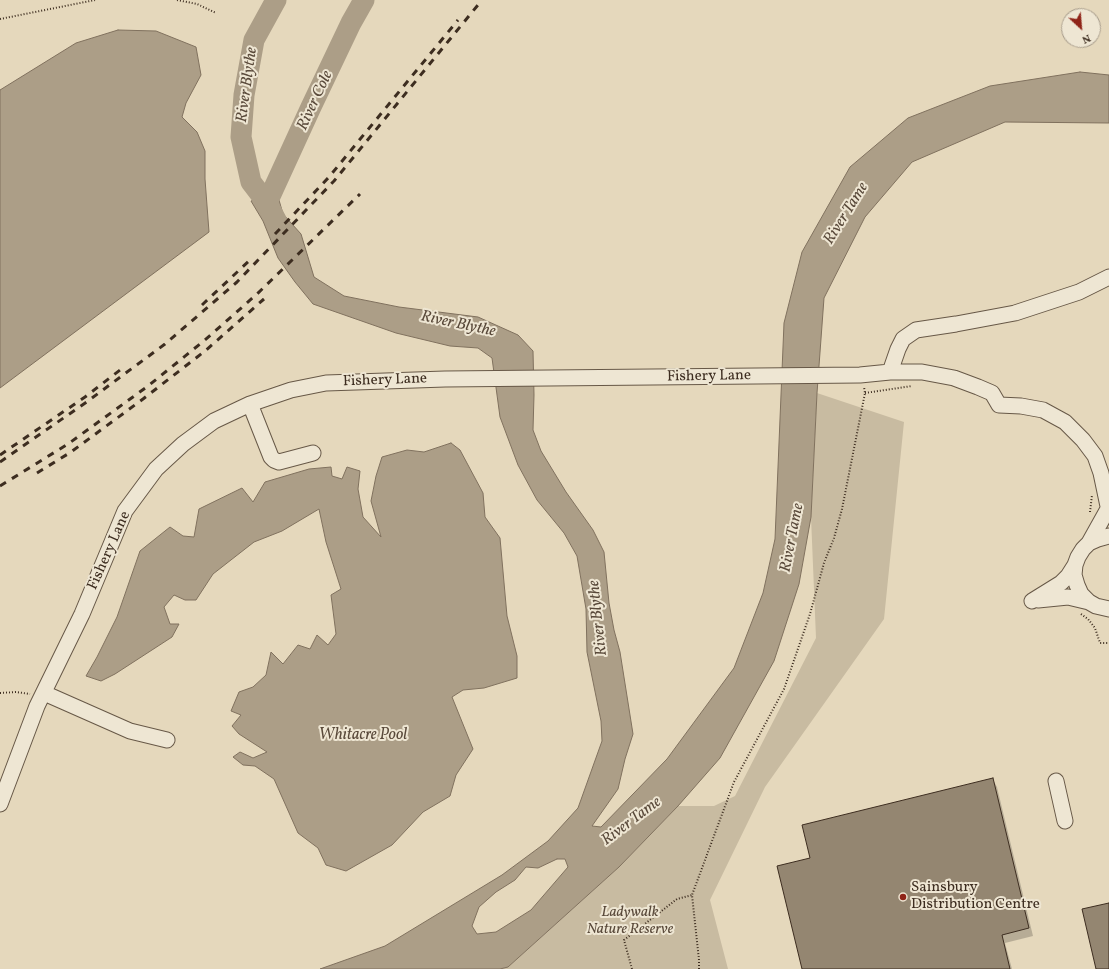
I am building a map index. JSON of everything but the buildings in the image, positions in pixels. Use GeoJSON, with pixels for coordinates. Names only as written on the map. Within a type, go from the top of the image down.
{"type":"FeatureCollection","features":[{"type":"Feature","properties":{"kind":"street"},"geometry":{"type":"LineString","coordinates":[[890,372],[903,339],[916,330],[1015,313],[1079,292],[1109,277]]}},
{"type":"Feature","properties":{"kind":"street","name":"Fishery Lane"},"geometry":{"type":"LineString","coordinates":[[0,804],[44,692],[82,614],[125,511],[156,469],[183,444],[214,421],[250,404],[291,390],[326,383],[922,372],[954,378],[992,393],[998,405],[1021,406],[1043,410],[1065,422],[1083,440],[1095,456],[1101,473],[1108,510]]}},
{"type":"Feature","properties":{"kind":"street"},"geometry":{"type":"LineString","coordinates":[[250,404],[271,457],[274,460],[279,462],[313,453]]}},
{"type":"Feature","properties":{"kind":"street"},"geometry":{"type":"LineString","coordinates":[[1108,510],[1089,543],[1080,553],[1068,576],[1062,583],[1032,601],[1046,598],[1068,597],[1084,607],[1096,606],[1109,609]]}},
{"type":"Feature","properties":{"kind":"street"},"geometry":{"type":"LineString","coordinates":[[1089,543],[1098,538],[1109,536]]}},
{"type":"Feature","properties":{"kind":"street"},"geometry":{"type":"LineString","coordinates":[[1075,565],[1074,575],[1076,585],[1081,594],[1084,607]]}},
{"type":"Feature","properties":{"kind":"street"},"geometry":{"type":"LineString","coordinates":[[44,692],[130,731],[167,740]]}},
{"type":"Feature","properties":{"kind":"street"},"geometry":{"type":"LineString","coordinates":[[1056,781],[1065,821]]}},
{"type":"Feature","properties":{"kind":"path"},"geometry":{"type":"LineString","coordinates":[[0,19],[95,0]]}},
{"type":"Feature","properties":{"kind":"path"},"geometry":{"type":"LineString","coordinates":[[177,0],[197,4],[216,13]]}},
{"type":"Feature","properties":{"kind":"path"},"geometry":{"type":"LineString","coordinates":[[699,969],[692,895],[734,782],[787,682],[810,614],[824,563],[834,538],[842,509],[865,393]]}},
{"type":"Feature","properties":{"kind":"path"},"geometry":{"type":"LineString","coordinates":[[1084,607],[1088,619],[1095,628],[1100,643],[1109,643]]}},
{"type":"Feature","properties":{"kind":"path"},"geometry":{"type":"LineString","coordinates":[[0,693],[16,692],[36,696],[44,692]]}},
{"type":"Feature","properties":{"kind":"path"},"geometry":{"type":"LineString","coordinates":[[632,969],[624,940],[677,899],[692,895]]}},
{"type":"Feature","properties":{"kind":"green space","name":"Ladywalk Nature Reserve"},"geometry":{"type":"Polygon","coordinates":[[[817,393],[904,422],[884,619],[765,787],[710,900],[728,969],[500,969],[508,967],[619,867],[678,806],[714,806],[735,796],[816,638],[811,517],[817,393]]]}},
{"type":"Feature","properties":{"kind":"water"},"geometry":{"type":"Polygon","coordinates":[[[118,30],[156,31],[196,47],[201,75],[186,103],[182,117],[197,132],[205,151],[205,179],[209,232],[0,388],[0,90],[76,43],[118,30]]]}},
{"type":"Feature","properties":{"kind":"water","name":"River Tame"},"geometry":{"type":"Polygon","coordinates":[[[1080,72],[1109,75],[1109,123],[1005,122],[912,162],[865,217],[824,298],[817,393],[811,517],[799,584],[774,661],[720,758],[678,806],[619,867],[508,967],[500,969],[320,969],[385,946],[502,875],[548,841],[578,808],[602,741],[601,721],[587,652],[586,609],[577,556],[564,533],[537,500],[518,465],[500,417],[492,358],[478,348],[450,346],[396,333],[313,304],[278,258],[263,221],[251,201],[277,193],[283,214],[301,234],[314,277],[344,296],[399,307],[478,317],[518,335],[533,351],[533,430],[541,451],[566,492],[593,530],[604,552],[609,603],[620,652],[633,734],[618,789],[592,826],[601,827],[667,759],[734,668],[763,593],[775,539],[784,323],[802,252],[850,167],[908,118],[990,86],[1080,72]],[[557,859],[538,868],[526,867],[515,880],[496,892],[479,907],[472,926],[477,934],[496,932],[531,910],[568,867],[565,859],[557,859]]]}},
{"type":"Feature","properties":{"kind":"water","name":"Whitacre Pool"},"geometry":{"type":"Polygon","coordinates":[[[451,443],[460,450],[483,493],[485,517],[500,538],[507,616],[517,656],[517,678],[484,688],[463,690],[452,697],[473,749],[456,775],[450,796],[423,812],[392,845],[346,871],[326,865],[318,848],[298,833],[274,779],[255,766],[243,765],[233,757],[240,752],[253,758],[267,752],[239,734],[232,726],[241,715],[231,711],[239,692],[253,687],[266,675],[271,652],[283,664],[298,645],[310,649],[317,635],[328,645],[336,634],[331,595],[341,589],[326,542],[319,509],[282,531],[254,542],[213,574],[196,600],[185,600],[174,595],[164,607],[170,624],[179,624],[172,637],[115,674],[101,681],[86,676],[117,617],[140,551],[170,527],[183,536],[194,537],[199,509],[242,488],[253,502],[265,482],[309,469],[331,467],[332,476],[342,479],[347,467],[360,471],[358,489],[363,517],[381,537],[371,501],[376,476],[382,457],[407,450],[424,452],[451,443]]]}},
{"type":"Feature","properties":{"kind":"waterway","name":"River Blythe"},"geometry":{"type":"LineString","coordinates":[[276,0],[254,40],[244,95],[241,137],[251,182],[267,203],[277,222]]}},
{"type":"Feature","properties":{"kind":"waterway","name":"River Cole"},"geometry":{"type":"LineString","coordinates":[[267,203],[351,23],[364,0]]}},
{"type":"Feature","properties":{"kind":"railway"},"geometry":{"type":"LineString","coordinates":[[0,462],[88,401],[165,344],[237,282],[334,181],[482,0]]}},
{"type":"Feature","properties":{"kind":"railway"},"geometry":{"type":"LineString","coordinates":[[275,234],[329,177],[458,20]]}},
{"type":"Feature","properties":{"kind":"railway"},"geometry":{"type":"LineString","coordinates":[[0,486],[68,444],[148,386],[205,340],[257,294],[360,194]]}},
{"type":"Feature","properties":{"kind":"railway"},"geometry":{"type":"LineString","coordinates":[[202,305],[250,260]]}},
{"type":"Feature","properties":{"kind":"railway"},"geometry":{"type":"LineString","coordinates":[[37,473],[71,452],[143,399],[205,351],[264,299]]}},
{"type":"Feature","properties":{"kind":"railway"},"geometry":{"type":"LineString","coordinates":[[0,455],[85,397],[120,370]]}},
{"type":"Feature","properties":{"kind":"place","name":"Sainsbury Distribution Centre"},"geometry":{"type":"Point","coordinates":[903,897]}}]}
